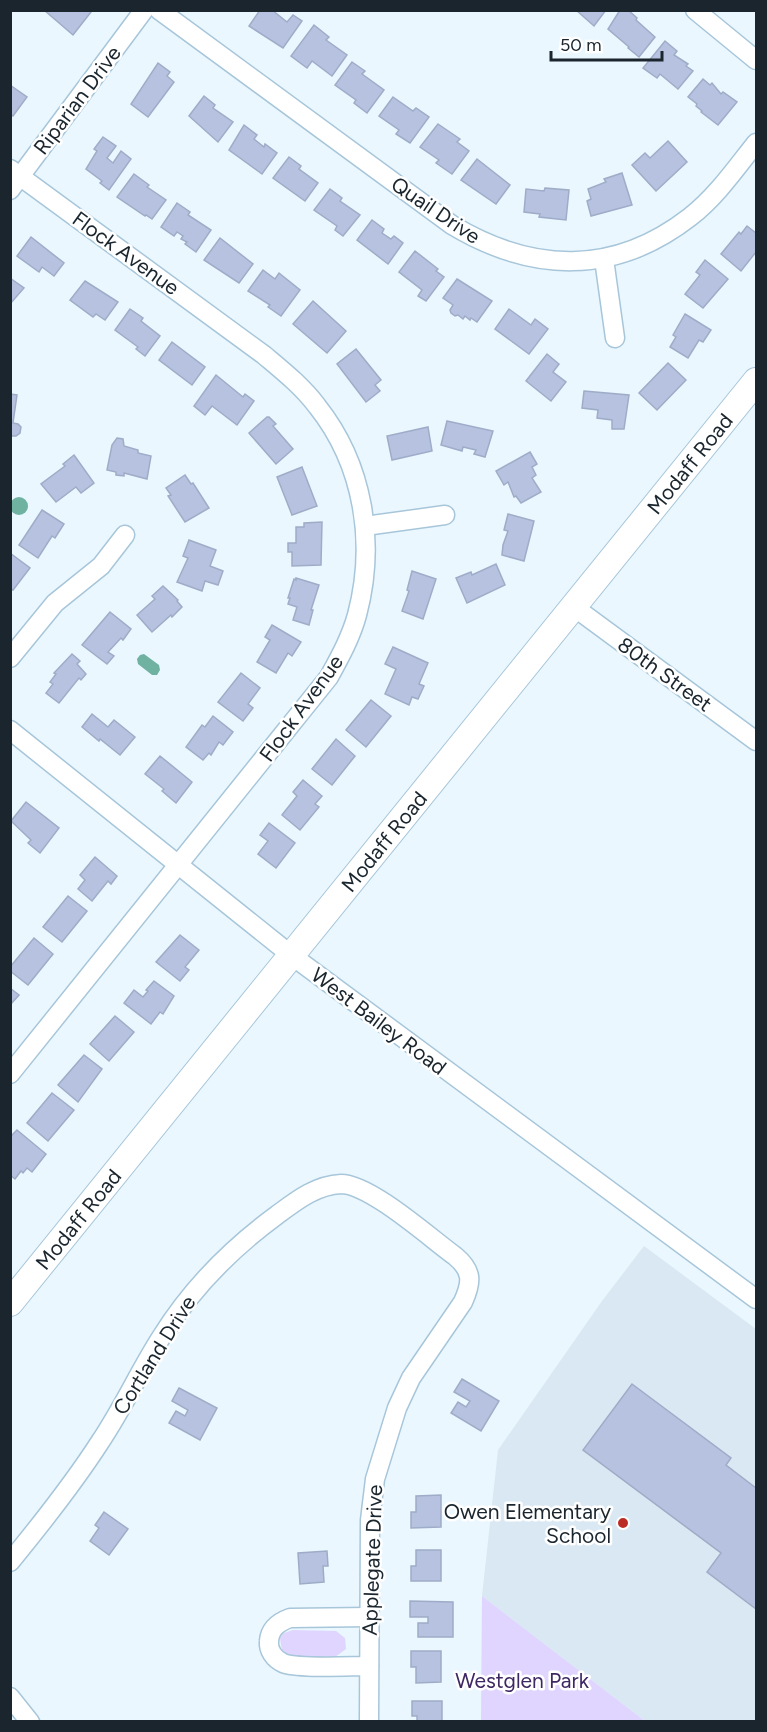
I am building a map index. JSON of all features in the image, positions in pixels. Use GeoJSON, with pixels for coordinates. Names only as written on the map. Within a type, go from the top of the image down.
{"type":"FeatureCollection","features":[{"type":"Feature","properties":{"kind":"street","name":"Riparian Drive"},"geometry":{"type":"LineString","coordinates":[[14,179],[144,10]]}},
{"type":"Feature","properties":{"kind":"street","name":"Quail Drive"},"geometry":{"type":"LineString","coordinates":[[159,10],[452,225],[476,239],[526,256],[563,261],[604,259],[627,253],[666,233],[690,217],[721,186],[756,142]]}},
{"type":"Feature","properties":{"kind":"street"},"geometry":{"type":"LineString","coordinates":[[695,10],[756,60]]}},
{"type":"Feature","properties":{"kind":"street","name":"Flock Avenue"},"geometry":{"type":"LineString","coordinates":[[10,1074],[329,677],[345,648],[357,615],[365,574],[365,526],[358,488],[337,435],[318,406],[294,380],[255,348],[14,179]]}},
{"type":"Feature","properties":{"kind":"street"},"geometry":{"type":"LineString","coordinates":[[604,259],[615,338]]}},
{"type":"Feature","properties":{"kind":"street","name":"Modaff Road"},"geometry":{"type":"LineString","coordinates":[[10,1303],[756,381]]}},
{"type":"Feature","properties":{"kind":"street"},"geometry":{"type":"LineString","coordinates":[[365,526],[446,515]]}},
{"type":"Feature","properties":{"kind":"street"},"geometry":{"type":"LineString","coordinates":[[10,658],[56,603],[101,567],[125,535]]}},
{"type":"Feature","properties":{"kind":"street","name":"80th Street"},"geometry":{"type":"LineString","coordinates":[[574,607],[756,741]]}},
{"type":"Feature","properties":{"kind":"street","name":"West Bailey Road"},"geometry":{"type":"LineString","coordinates":[[10,730],[291,955],[756,1299]]}},
{"type":"Feature","properties":{"kind":"street","name":"Applegate Drive"},"geometry":{"type":"LineString","coordinates":[[333,1185],[352,1186],[370,1193],[455,1256],[463,1263],[470,1279],[464,1302],[411,1378],[397,1408],[382,1452],[372,1499],[369,1722]]}},
{"type":"Feature","properties":{"kind":"street","name":"Cortland Drive"},"geometry":{"type":"LineString","coordinates":[[10,1562],[73,1483],[96,1449],[163,1333],[188,1298],[220,1263],[268,1221],[303,1196],[333,1185]]}},
{"type":"Feature","properties":{"kind":"street"},"geometry":{"type":"LineString","coordinates":[[369,1617],[290,1618],[280,1621],[274,1628],[268,1643],[275,1658],[292,1666],[369,1666]]}},
{"type":"Feature","properties":{"kind":"street"},"geometry":{"type":"LineString","coordinates":[[10,1697],[30,1722]]}},
{"type":"Feature","properties":{"kind":"shaded area"},"geometry":{"type":"Polygon","coordinates":[[[19,497],[25,500],[28,506],[25,512],[19,515],[13,512],[10,506],[13,500],[19,497]]]}},
{"type":"Feature","properties":{"kind":"shaded area"},"geometry":{"type":"Polygon","coordinates":[[[144,654],[159,665],[160,670],[157,675],[152,675],[138,664],[137,659],[144,654]]]}},
{"type":"Feature","properties":{"kind":"shaded area","name":"Owen Elementary School"},"geometry":{"type":"Polygon","coordinates":[[[644,1246],[756,1329],[756,1721],[645,1721],[482,1596],[498,1450],[602,1301],[644,1246]]]}},
{"type":"Feature","properties":{"kind":"green space","name":"Westglen Park"},"geometry":{"type":"Polygon","coordinates":[[[482,1596],[645,1721],[481,1721],[482,1596]]]}},
{"type":"Feature","properties":{"kind":"green space"},"geometry":{"type":"Polygon","coordinates":[[[293,1630],[336,1631],[345,1638],[346,1649],[335,1657],[291,1658],[282,1652],[280,1638],[284,1633],[293,1630]]]}},
{"type":"Feature","properties":{"kind":"building"},"geometry":{"type":"Polygon","coordinates":[[[44,10],[89,10],[91,12],[73,35],[44,10]]]}},
{"type":"Feature","properties":{"kind":"building"},"geometry":{"type":"Polygon","coordinates":[[[260,10],[272,10],[287,22],[293,15],[302,21],[283,48],[249,26],[260,10]]]}},
{"type":"Feature","properties":{"kind":"building"},"geometry":{"type":"Polygon","coordinates":[[[576,10],[606,10],[594,26],[576,10]]]}},
{"type":"Feature","properties":{"kind":"building"},"geometry":{"type":"Polygon","coordinates":[[[620,10],[628,10],[655,37],[639,57],[608,29],[620,10]]]}},
{"type":"Feature","properties":{"kind":"building"},"geometry":{"type":"Polygon","coordinates":[[[314,25],[329,37],[326,40],[347,55],[332,76],[312,61],[307,68],[291,56],[314,25]]]}},
{"type":"Feature","properties":{"kind":"building"},"geometry":{"type":"Polygon","coordinates":[[[665,41],[677,51],[674,55],[688,64],[686,66],[693,71],[678,89],[660,74],[657,78],[643,68],[665,41]]]}},
{"type":"Feature","properties":{"kind":"building"},"geometry":{"type":"Polygon","coordinates":[[[352,62],[365,71],[362,74],[384,90],[367,113],[354,103],[356,100],[335,85],[352,62]]]}},
{"type":"Feature","properties":{"kind":"building"},"geometry":{"type":"Polygon","coordinates":[[[158,63],[170,72],[167,76],[174,82],[148,117],[131,104],[158,63]]]}},
{"type":"Feature","properties":{"kind":"building"},"geometry":{"type":"Polygon","coordinates":[[[703,79],[710,85],[712,83],[721,94],[723,92],[737,102],[718,125],[701,112],[697,104],[688,97],[703,79]]]}},
{"type":"Feature","properties":{"kind":"building"},"geometry":{"type":"Polygon","coordinates":[[[10,85],[27,97],[13,116],[10,114],[10,85]]]}},
{"type":"Feature","properties":{"kind":"building"},"geometry":{"type":"Polygon","coordinates":[[[204,96],[215,105],[213,108],[233,122],[218,142],[189,116],[204,96]]]}},
{"type":"Feature","properties":{"kind":"building"},"geometry":{"type":"Polygon","coordinates":[[[393,97],[413,111],[416,108],[429,117],[410,143],[396,134],[399,130],[379,116],[393,97]]]}},
{"type":"Feature","properties":{"kind":"building"},"geometry":{"type":"Polygon","coordinates":[[[438,124],[460,139],[457,142],[469,151],[452,174],[436,163],[439,160],[420,147],[438,124]]]}},
{"type":"Feature","properties":{"kind":"building"},"geometry":{"type":"Polygon","coordinates":[[[244,125],[257,135],[254,139],[277,153],[262,174],[229,150],[244,125]]]}},
{"type":"Feature","properties":{"kind":"building"},"geometry":{"type":"Polygon","coordinates":[[[103,137],[116,146],[107,158],[113,163],[121,151],[131,159],[109,190],[100,183],[102,181],[86,169],[97,151],[94,149],[103,137]]]}},
{"type":"Feature","properties":{"kind":"building"},"geometry":{"type":"Polygon","coordinates":[[[668,141],[687,162],[656,191],[632,165],[645,153],[650,158],[668,141]]]}},
{"type":"Feature","properties":{"kind":"building"},"geometry":{"type":"Polygon","coordinates":[[[289,157],[301,166],[299,169],[318,183],[305,201],[273,178],[289,157]]]}},
{"type":"Feature","properties":{"kind":"building"},"geometry":{"type":"Polygon","coordinates":[[[477,159],[510,185],[496,204],[461,180],[477,159]]]}},
{"type":"Feature","properties":{"kind":"building"},"geometry":{"type":"Polygon","coordinates":[[[622,173],[632,205],[591,216],[587,201],[591,199],[588,189],[606,182],[604,179],[622,173]]]}},
{"type":"Feature","properties":{"kind":"building"},"geometry":{"type":"Polygon","coordinates":[[[134,174],[149,185],[147,187],[166,200],[152,219],[117,197],[134,174]]]}},
{"type":"Feature","properties":{"kind":"building"},"geometry":{"type":"Polygon","coordinates":[[[545,188],[569,190],[566,220],[539,217],[540,214],[524,212],[526,189],[544,191],[545,188]]]}},
{"type":"Feature","properties":{"kind":"building"},"geometry":{"type":"Polygon","coordinates":[[[330,189],[342,198],[340,201],[360,215],[343,236],[335,230],[337,226],[314,210],[330,189]]]}},
{"type":"Feature","properties":{"kind":"building"},"geometry":{"type":"Polygon","coordinates":[[[177,203],[190,212],[188,215],[211,230],[196,252],[185,244],[187,242],[181,239],[183,236],[177,232],[174,236],[161,227],[177,203]]]}},
{"type":"Feature","properties":{"kind":"building"},"geometry":{"type":"Polygon","coordinates":[[[372,220],[384,229],[382,233],[391,239],[394,236],[403,243],[388,264],[357,240],[372,220]]]}},
{"type":"Feature","properties":{"kind":"building"},"geometry":{"type":"Polygon","coordinates":[[[747,226],[756,233],[756,252],[741,271],[721,254],[747,226]]]}},
{"type":"Feature","properties":{"kind":"building"},"geometry":{"type":"Polygon","coordinates":[[[31,237],[64,263],[54,276],[42,267],[39,272],[17,256],[31,237]]]}},
{"type":"Feature","properties":{"kind":"building"},"geometry":{"type":"Polygon","coordinates":[[[220,238],[253,264],[239,283],[204,260],[220,238]]]}},
{"type":"Feature","properties":{"kind":"building"},"geometry":{"type":"Polygon","coordinates":[[[415,251],[438,269],[436,271],[444,277],[426,301],[418,296],[422,290],[399,272],[415,251]]]}},
{"type":"Feature","properties":{"kind":"building"},"geometry":{"type":"Polygon","coordinates":[[[705,260],[728,279],[703,308],[685,294],[700,275],[696,272],[705,260]]]}},
{"type":"Feature","properties":{"kind":"building"},"geometry":{"type":"Polygon","coordinates":[[[263,270],[275,279],[279,273],[300,290],[281,316],[268,307],[270,305],[248,291],[263,270]]]}},
{"type":"Feature","properties":{"kind":"building"},"geometry":{"type":"Polygon","coordinates":[[[10,278],[24,288],[10,304],[10,278]]]}},
{"type":"Feature","properties":{"kind":"building"},"geometry":{"type":"Polygon","coordinates":[[[457,279],[492,301],[477,322],[465,316],[463,319],[458,315],[455,316],[450,310],[453,305],[443,298],[457,279]]]}},
{"type":"Feature","properties":{"kind":"building"},"geometry":{"type":"Polygon","coordinates":[[[85,281],[118,302],[105,320],[96,314],[93,317],[70,300],[85,281]]]}},
{"type":"Feature","properties":{"kind":"building"},"geometry":{"type":"Polygon","coordinates":[[[313,301],[346,331],[327,353],[293,324],[313,301]]]}},
{"type":"Feature","properties":{"kind":"building"},"geometry":{"type":"Polygon","coordinates":[[[130,309],[143,318],[141,321],[160,336],[145,356],[136,349],[138,347],[115,330],[130,309]]]}},
{"type":"Feature","properties":{"kind":"building"},"geometry":{"type":"Polygon","coordinates":[[[509,309],[531,325],[535,319],[548,329],[529,354],[495,329],[509,309]]]}},
{"type":"Feature","properties":{"kind":"building"},"geometry":{"type":"Polygon","coordinates":[[[685,314],[711,330],[703,342],[699,340],[688,358],[670,347],[676,337],[673,335],[685,314]]]}},
{"type":"Feature","properties":{"kind":"building"},"geometry":{"type":"Polygon","coordinates":[[[172,342],[205,367],[192,385],[159,360],[172,342]]]}},
{"type":"Feature","properties":{"kind":"building"},"geometry":{"type":"Polygon","coordinates":[[[356,349],[381,380],[375,385],[380,391],[366,402],[337,364],[356,349]]]}},
{"type":"Feature","properties":{"kind":"building"},"geometry":{"type":"Polygon","coordinates":[[[547,354],[559,364],[553,372],[566,382],[551,401],[526,381],[547,354]]]}},
{"type":"Feature","properties":{"kind":"building"},"geometry":{"type":"Polygon","coordinates":[[[668,363],[686,380],[657,410],[639,393],[668,363]]]}},
{"type":"Feature","properties":{"kind":"building"},"geometry":{"type":"Polygon","coordinates":[[[216,375],[243,397],[245,394],[254,401],[237,425],[212,406],[205,415],[194,406],[216,375]]]}},
{"type":"Feature","properties":{"kind":"building"},"geometry":{"type":"Polygon","coordinates":[[[584,391],[629,395],[624,429],[612,429],[612,420],[597,418],[598,410],[582,408],[584,391]]]}},
{"type":"Feature","properties":{"kind":"building"},"geometry":{"type":"Polygon","coordinates":[[[10,394],[17,395],[13,423],[21,427],[20,433],[16,436],[10,436],[10,394]]]}},
{"type":"Feature","properties":{"kind":"building"},"geometry":{"type":"Polygon","coordinates":[[[267,417],[276,424],[273,426],[293,449],[276,464],[249,433],[267,417]]]}},
{"type":"Feature","properties":{"kind":"building"},"geometry":{"type":"Polygon","coordinates":[[[447,421],[493,431],[485,457],[474,454],[476,450],[463,447],[462,451],[441,445],[447,421]]]}},
{"type":"Feature","properties":{"kind":"building"},"geometry":{"type":"Polygon","coordinates":[[[428,427],[432,451],[392,460],[387,436],[428,427]]]}},
{"type":"Feature","properties":{"kind":"building"},"geometry":{"type":"Polygon","coordinates":[[[117,438],[123,439],[124,446],[151,456],[147,479],[124,473],[124,476],[116,475],[116,472],[107,470],[112,445],[117,438]]]}},
{"type":"Feature","properties":{"kind":"building"},"geometry":{"type":"Polygon","coordinates":[[[530,452],[537,464],[532,467],[536,475],[532,478],[541,492],[521,503],[516,496],[514,497],[508,482],[504,485],[496,471],[530,452]]]}},
{"type":"Feature","properties":{"kind":"building"},"geometry":{"type":"Polygon","coordinates":[[[74,455],[94,483],[81,493],[76,487],[56,502],[41,484],[65,466],[63,464],[74,455]]]}},
{"type":"Feature","properties":{"kind":"building"},"geometry":{"type":"Polygon","coordinates":[[[302,467],[317,506],[292,515],[277,477],[302,467]]]}},
{"type":"Feature","properties":{"kind":"building"},"geometry":{"type":"Polygon","coordinates":[[[185,475],[209,508],[185,522],[168,496],[171,495],[166,488],[185,475]]]}},
{"type":"Feature","properties":{"kind":"building"},"geometry":{"type":"Polygon","coordinates":[[[42,510],[64,524],[55,538],[52,536],[38,558],[19,545],[42,510]]]}},
{"type":"Feature","properties":{"kind":"building"},"geometry":{"type":"Polygon","coordinates":[[[508,514],[534,521],[524,561],[502,555],[508,531],[504,530],[508,514]]]}},
{"type":"Feature","properties":{"kind":"building"},"geometry":{"type":"Polygon","coordinates":[[[322,522],[321,565],[292,566],[292,552],[288,552],[288,543],[296,543],[296,527],[304,527],[304,523],[322,522]]]}},
{"type":"Feature","properties":{"kind":"building"},"geometry":{"type":"Polygon","coordinates":[[[189,540],[216,550],[210,566],[223,571],[218,585],[205,581],[202,591],[177,582],[188,558],[183,556],[189,540]]]}},
{"type":"Feature","properties":{"kind":"building"},"geometry":{"type":"Polygon","coordinates":[[[10,553],[30,568],[13,590],[10,589],[10,553]]]}},
{"type":"Feature","properties":{"kind":"building"},"geometry":{"type":"Polygon","coordinates":[[[496,564],[505,585],[467,603],[456,578],[471,572],[472,575],[496,564]]]}},
{"type":"Feature","properties":{"kind":"building"},"geometry":{"type":"Polygon","coordinates":[[[412,571],[436,579],[423,619],[402,611],[409,591],[407,590],[412,571]]]}},
{"type":"Feature","properties":{"kind":"building"},"geometry":{"type":"Polygon","coordinates":[[[296,578],[319,585],[309,625],[293,620],[297,607],[288,604],[296,578]]]}},
{"type":"Feature","properties":{"kind":"building"},"geometry":{"type":"Polygon","coordinates":[[[163,586],[182,607],[152,632],[137,615],[155,599],[152,596],[163,586]]]}},
{"type":"Feature","properties":{"kind":"building"},"geometry":{"type":"Polygon","coordinates":[[[110,612],[131,629],[123,640],[121,638],[108,652],[114,656],[107,664],[82,645],[110,612]]]}},
{"type":"Feature","properties":{"kind":"building"},"geometry":{"type":"Polygon","coordinates":[[[272,625],[301,642],[292,656],[288,653],[276,673],[257,662],[270,640],[265,637],[272,625]]]}},
{"type":"Feature","properties":{"kind":"building"},"geometry":{"type":"Polygon","coordinates":[[[393,647],[428,663],[419,684],[424,686],[418,699],[412,697],[409,705],[385,694],[396,669],[385,664],[393,647]]]}},
{"type":"Feature","properties":{"kind":"building"},"geometry":{"type":"Polygon","coordinates":[[[72,654],[80,661],[77,664],[86,674],[81,680],[79,678],[59,703],[46,693],[53,684],[50,682],[56,674],[54,673],[72,654]]]}},
{"type":"Feature","properties":{"kind":"building"},"geometry":{"type":"Polygon","coordinates":[[[241,673],[260,688],[248,704],[253,708],[243,721],[218,702],[241,673]]]}},
{"type":"Feature","properties":{"kind":"building"},"geometry":{"type":"Polygon","coordinates":[[[371,700],[391,716],[366,747],[346,730],[371,700]]]}},
{"type":"Feature","properties":{"kind":"building"},"geometry":{"type":"Polygon","coordinates":[[[92,714],[108,727],[114,720],[135,737],[120,755],[82,727],[92,714]]]}},
{"type":"Feature","properties":{"kind":"building"},"geometry":{"type":"Polygon","coordinates":[[[213,716],[233,732],[223,745],[219,742],[211,755],[209,753],[203,760],[186,747],[202,725],[205,727],[213,716]]]}},
{"type":"Feature","properties":{"kind":"building"},"geometry":{"type":"Polygon","coordinates":[[[336,739],[355,756],[332,785],[312,769],[336,739]]]}},
{"type":"Feature","properties":{"kind":"building"},"geometry":{"type":"Polygon","coordinates":[[[160,756],[192,782],[176,803],[162,791],[164,789],[145,774],[160,756]]]}},
{"type":"Feature","properties":{"kind":"building"},"geometry":{"type":"Polygon","coordinates":[[[303,780],[322,796],[315,804],[319,807],[300,830],[282,815],[297,796],[293,792],[303,780]]]}},
{"type":"Feature","properties":{"kind":"building"},"geometry":{"type":"Polygon","coordinates":[[[26,802],[59,828],[40,853],[28,843],[31,840],[11,821],[26,802]]]}},
{"type":"Feature","properties":{"kind":"building"},"geometry":{"type":"Polygon","coordinates":[[[269,823],[295,843],[276,868],[258,854],[268,841],[260,835],[269,823]]]}},
{"type":"Feature","properties":{"kind":"building"},"geometry":{"type":"Polygon","coordinates":[[[95,857],[117,876],[111,884],[108,881],[92,901],[78,889],[85,880],[80,875],[95,857]]]}},
{"type":"Feature","properties":{"kind":"building"},"geometry":{"type":"Polygon","coordinates":[[[68,896],[87,911],[62,942],[43,927],[68,896]]]}},
{"type":"Feature","properties":{"kind":"building"},"geometry":{"type":"Polygon","coordinates":[[[180,935],[199,950],[185,967],[189,970],[180,981],[156,962],[180,935]]]}},
{"type":"Feature","properties":{"kind":"building"},"geometry":{"type":"Polygon","coordinates":[[[34,938],[53,954],[28,985],[10,971],[10,967],[34,938]]]}},
{"type":"Feature","properties":{"kind":"building"},"geometry":{"type":"Polygon","coordinates":[[[154,981],[174,996],[163,1014],[160,1012],[151,1024],[124,1003],[134,990],[143,997],[154,981]]]}},
{"type":"Feature","properties":{"kind":"building"},"geometry":{"type":"Polygon","coordinates":[[[10,988],[19,995],[10,1005],[10,988]]]}},
{"type":"Feature","properties":{"kind":"building"},"geometry":{"type":"Polygon","coordinates":[[[115,1016],[134,1032],[109,1061],[90,1044],[115,1016]]]}},
{"type":"Feature","properties":{"kind":"building"},"geometry":{"type":"Polygon","coordinates":[[[84,1055],[102,1069],[78,1102],[58,1085],[84,1055]]]}},
{"type":"Feature","properties":{"kind":"building"},"geometry":{"type":"Polygon","coordinates":[[[52,1093],[74,1110],[48,1141],[27,1123],[52,1093]]]}},
{"type":"Feature","properties":{"kind":"building"},"geometry":{"type":"Polygon","coordinates":[[[17,1130],[46,1154],[32,1172],[27,1168],[23,1173],[21,1171],[15,1179],[10,1175],[10,1137],[17,1130]]]}},
{"type":"Feature","properties":{"kind":"building"},"geometry":{"type":"Polygon","coordinates":[[[462,1379],[499,1401],[481,1431],[451,1413],[458,1402],[466,1407],[470,1401],[454,1392],[462,1379]]]}},
{"type":"Feature","properties":{"kind":"building"},"geometry":{"type":"Polygon","coordinates":[[[632,1384],[731,1458],[726,1465],[756,1488],[756,1609],[707,1572],[721,1553],[583,1450],[632,1384]]]}},
{"type":"Feature","properties":{"kind":"building"},"geometry":{"type":"Polygon","coordinates":[[[179,1388],[217,1408],[200,1440],[169,1423],[176,1411],[185,1416],[188,1410],[172,1401],[179,1388]]]}},
{"type":"Feature","properties":{"kind":"building"},"geometry":{"type":"Polygon","coordinates":[[[441,1495],[441,1527],[411,1528],[411,1512],[416,1512],[416,1496],[441,1495]]]}},
{"type":"Feature","properties":{"kind":"building"},"geometry":{"type":"Polygon","coordinates":[[[104,1512],[128,1529],[109,1555],[90,1541],[99,1528],[95,1525],[104,1512]]]}},
{"type":"Feature","properties":{"kind":"building"},"geometry":{"type":"Polygon","coordinates":[[[416,1550],[441,1550],[441,1581],[411,1581],[411,1566],[416,1566],[416,1550]]]}},
{"type":"Feature","properties":{"kind":"building"},"geometry":{"type":"Polygon","coordinates":[[[327,1551],[328,1566],[323,1566],[324,1582],[300,1584],[298,1553],[327,1551]]]}},
{"type":"Feature","properties":{"kind":"building"},"geometry":{"type":"Polygon","coordinates":[[[410,1601],[453,1602],[453,1637],[418,1637],[418,1623],[428,1623],[428,1617],[410,1617],[410,1601]]]}},
{"type":"Feature","properties":{"kind":"building"},"geometry":{"type":"Polygon","coordinates":[[[411,1651],[441,1651],[441,1682],[416,1683],[416,1667],[411,1667],[411,1651]]]}},
{"type":"Feature","properties":{"kind":"building"},"geometry":{"type":"Polygon","coordinates":[[[412,1701],[442,1701],[442,1722],[417,1722],[417,1716],[412,1716],[412,1701]]]}},
{"type":"Feature","properties":{"kind":"place","name":"Owen Elementary School"},"geometry":{"type":"Point","coordinates":[623,1523]}}]}
